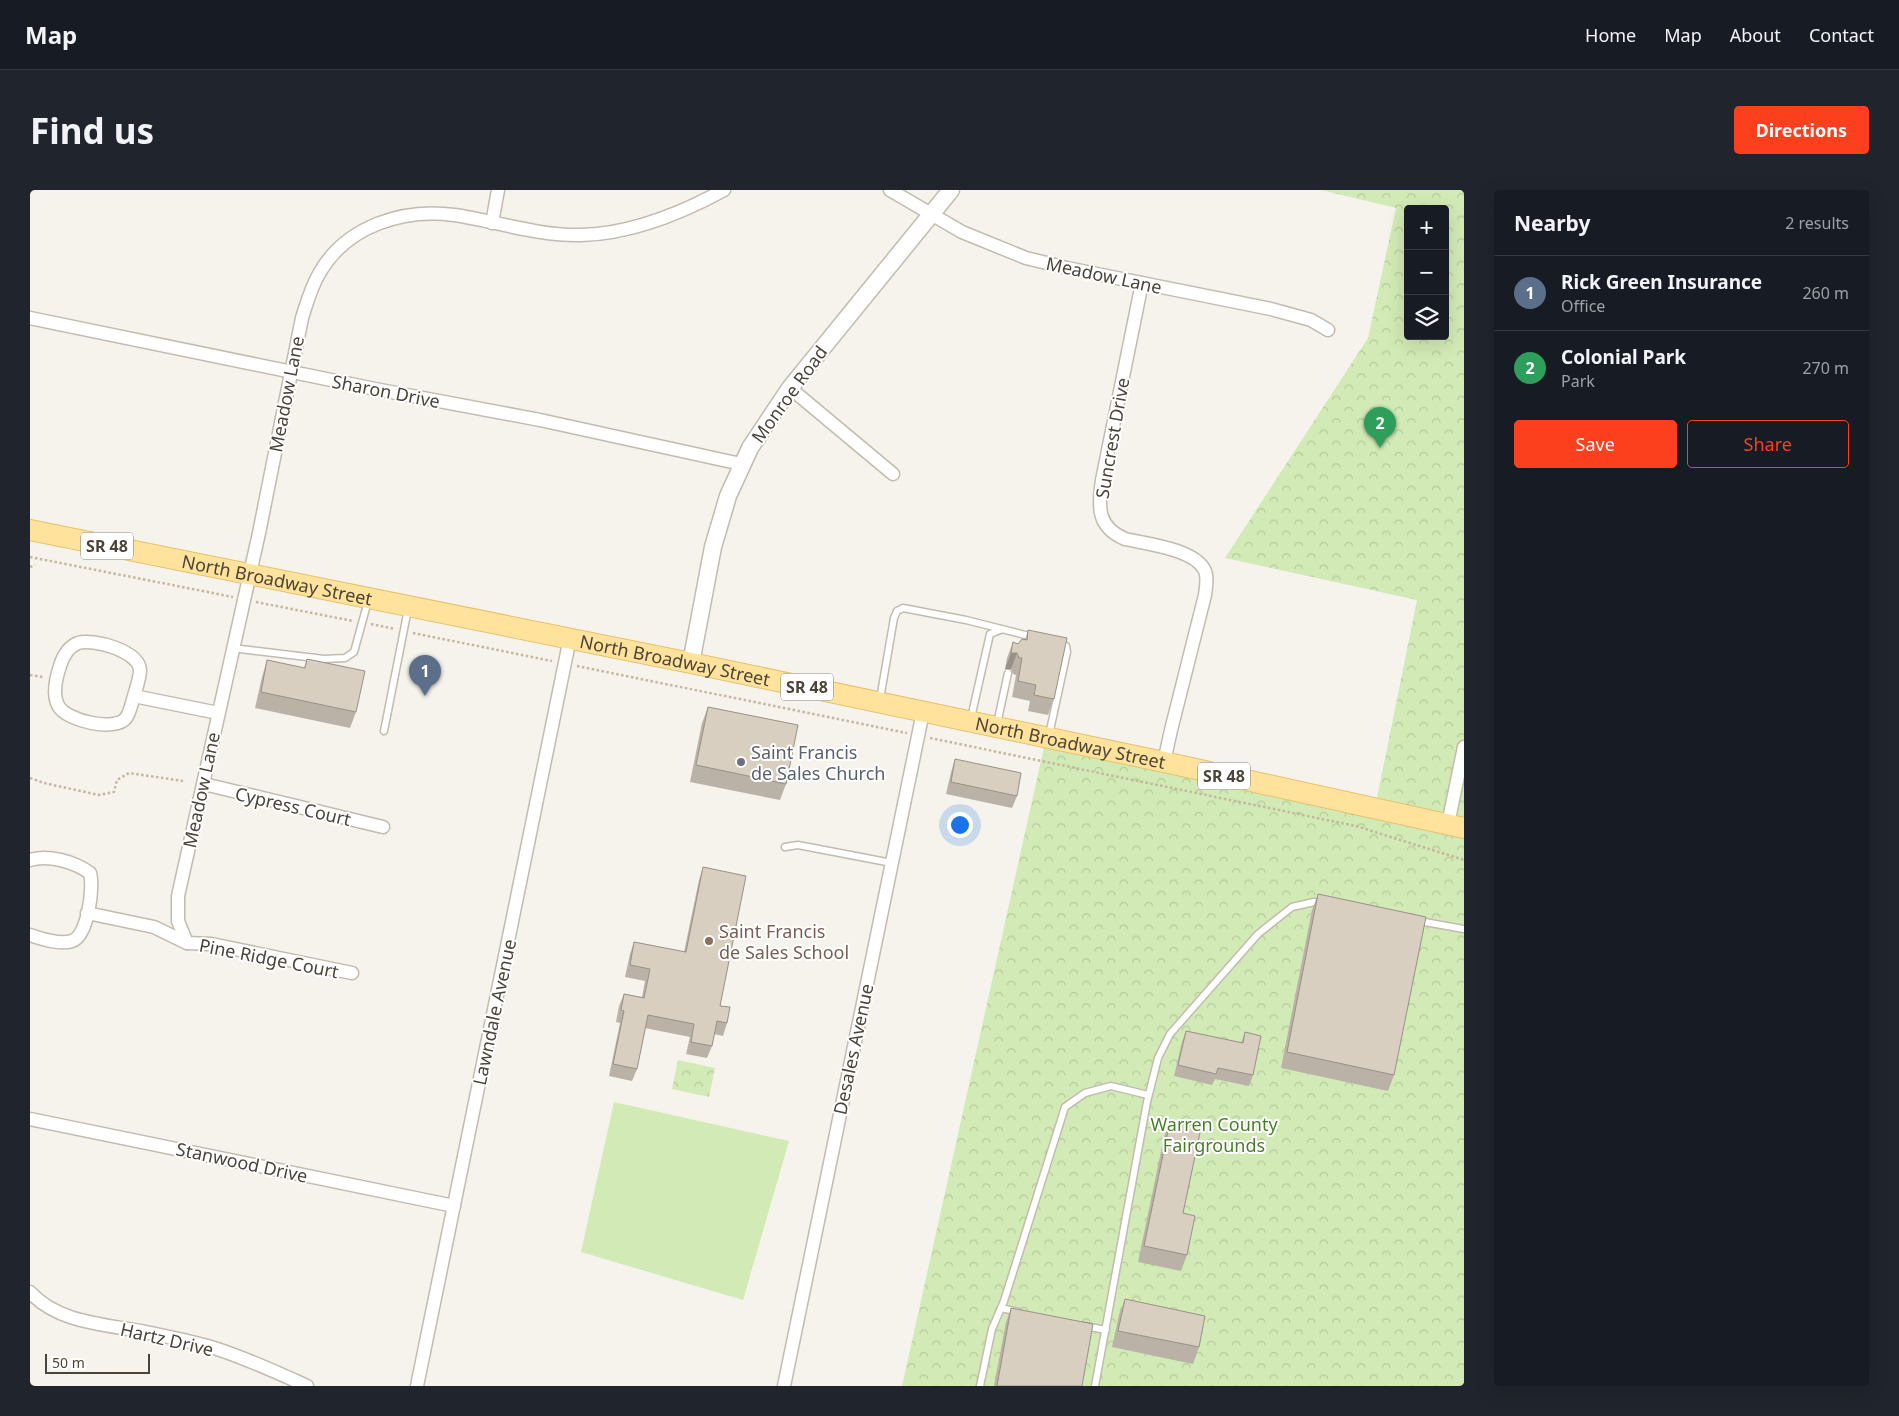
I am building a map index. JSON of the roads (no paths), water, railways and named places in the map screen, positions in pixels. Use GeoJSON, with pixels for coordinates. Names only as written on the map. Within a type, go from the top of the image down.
{"type":"FeatureCollection","features":[{"type":"Feature","properties":{"kind":"main road","name":"North Broadway Street"},"geometry":{"type":"LineString","coordinates":[[30,530],[879,702],[1456,826]]}},
{"type":"Feature","properties":{"kind":"street"},"geometry":{"type":"LineString","coordinates":[[492,223],[498,190]]}},
{"type":"Feature","properties":{"kind":"street","name":"Meadow Lane"},"geometry":{"type":"LineString","coordinates":[[187,943],[178,921],[178,896],[204,784],[302,318],[311,288],[320,270],[348,240],[365,229],[384,220],[411,214],[435,213],[559,234],[594,234],[633,227],[664,218],[724,190]]}},
{"type":"Feature","properties":{"kind":"street","name":"Meadow Lane"},"geometry":{"type":"LineString","coordinates":[[890,190],[962,232],[1003,251],[1067,268],[1270,309],[1311,320],[1328,330]]}},
{"type":"Feature","properties":{"kind":"street","name":"Monroe Road"},"geometry":{"type":"LineString","coordinates":[[691,663],[713,546],[728,496],[741,464],[772,412],[790,388],[952,190]]}},
{"type":"Feature","properties":{"kind":"street","name":"Suncrest Drive"},"geometry":{"type":"LineString","coordinates":[[1142,283],[1099,501],[1103,521],[1116,535],[1186,554],[1196,559],[1204,569],[1206,576],[1205,594],[1164,762]]}},
{"type":"Feature","properties":{"kind":"street","name":"Sharon Drive"},"geometry":{"type":"LineString","coordinates":[[30,318],[290,372],[540,420],[741,464]]}},
{"type":"Feature","properties":{"kind":"street"},"geometry":{"type":"LineString","coordinates":[[790,388],[892,474]]}},
{"type":"Feature","properties":{"kind":"street","name":"Lawndale Avenue"},"geometry":{"type":"LineString","coordinates":[[416,1386],[570,638]]}},
{"type":"Feature","properties":{"kind":"street"},"geometry":{"type":"LineString","coordinates":[[90,642],[121,650],[131,655],[137,662],[140,670],[134,696],[126,718],[118,724],[97,724],[66,714],[59,707],[55,698],[64,656],[70,647],[79,643],[90,642]]}},
{"type":"Feature","properties":{"kind":"street"},"geometry":{"type":"LineString","coordinates":[[134,696],[218,713]]}},
{"type":"Feature","properties":{"kind":"street","name":"Desales Avenue"},"geometry":{"type":"LineString","coordinates":[[784,1386],[923,712]]}},
{"type":"Feature","properties":{"kind":"street"},"geometry":{"type":"LineString","coordinates":[[1456,826],[1464,747]]}},
{"type":"Feature","properties":{"kind":"street","name":"Cypress Court"},"geometry":{"type":"LineString","coordinates":[[204,784],[383,827]]}},
{"type":"Feature","properties":{"kind":"street"},"geometry":{"type":"LineString","coordinates":[[30,860],[51,859],[82,867],[90,873],[93,882],[81,935],[74,941],[53,941],[30,934]]}},
{"type":"Feature","properties":{"kind":"street"},"geometry":{"type":"LineString","coordinates":[[87,913],[154,927],[187,943]]}},
{"type":"Feature","properties":{"kind":"street","name":"Pine Ridge Court"},"geometry":{"type":"LineString","coordinates":[[187,943],[211,944],[352,974]]}},
{"type":"Feature","properties":{"kind":"street","name":"Stanwood Drive"},"geometry":{"type":"LineString","coordinates":[[30,1119],[454,1206]]}},
{"type":"Feature","properties":{"kind":"street","name":"Hartz Drive"},"geometry":{"type":"LineString","coordinates":[[30,1292],[39,1301],[56,1312],[75,1318],[176,1338],[215,1349],[264,1367],[307,1386]]}},
{"type":"Feature","properties":{"kind":"lane"},"geometry":{"type":"LineString","coordinates":[[232,648],[338,660],[345,658],[354,652],[369,598]]}},
{"type":"Feature","properties":{"kind":"lane"},"geometry":{"type":"LineString","coordinates":[[384,731],[409,606]]}},
{"type":"Feature","properties":{"kind":"lane"},"geometry":{"type":"LineString","coordinates":[[879,702],[894,618],[898,611],[903,608],[966,620],[1045,639]]}},
{"type":"Feature","properties":{"kind":"lane"},"geometry":{"type":"LineString","coordinates":[[970,722],[990,634],[995,630],[1002,630]]}},
{"type":"Feature","properties":{"kind":"lane"},"geometry":{"type":"LineString","coordinates":[[1014,640],[1016,633]]}},
{"type":"Feature","properties":{"kind":"lane"},"geometry":{"type":"LineString","coordinates":[[1048,739],[1067,652],[1064,644],[1054,642]]}},
{"type":"Feature","properties":{"kind":"lane"},"geometry":{"type":"LineString","coordinates":[[997,727],[1008,672]]}},
{"type":"Feature","properties":{"kind":"lane"},"geometry":{"type":"LineString","coordinates":[[785,847],[798,845],[892,863]]}},
{"type":"Feature","properties":{"kind":"lane"},"geometry":{"type":"LineString","coordinates":[[1095,1386],[1148,1095],[1158,1058],[1170,1034],[1258,934],[1292,907],[1314,902],[1333,906]]}},
{"type":"Feature","properties":{"kind":"lane"},"geometry":{"type":"LineString","coordinates":[[1408,919],[1464,929]]}},
{"type":"Feature","properties":{"kind":"lane"},"geometry":{"type":"LineString","coordinates":[[980,1386],[992,1329],[1001,1308],[1064,1108],[1085,1093],[1111,1086],[1148,1095]]}},
{"type":"Feature","properties":{"kind":"lane"},"geometry":{"type":"LineString","coordinates":[[1001,1308],[1030,1314]]}},
{"type":"Feature","properties":{"kind":"lane"},"geometry":{"type":"LineString","coordinates":[[1077,1324],[1106,1330]]}},
{"type":"Feature","properties":{"kind":"place","name":"Colonial Park"},"geometry":{"type":"Point","coordinates":[1380,448]}},
{"type":"Feature","properties":{"kind":"place","name":"Rick Green Insurance"},"geometry":{"type":"Point","coordinates":[425,696]}},
{"type":"Feature","properties":{"kind":"place","name":"Saint Francis de Sales Church"},"geometry":{"type":"Point","coordinates":[741,762]}},
{"type":"Feature","properties":{"kind":"place","name":"Saint Francis de Sales School"},"geometry":{"type":"Point","coordinates":[709,941]}},
{"type":"Feature","properties":{"kind":"park label","name":"Warren County Fairgrounds"},"geometry":{"type":"Point","coordinates":[1214,1134]}}]}
